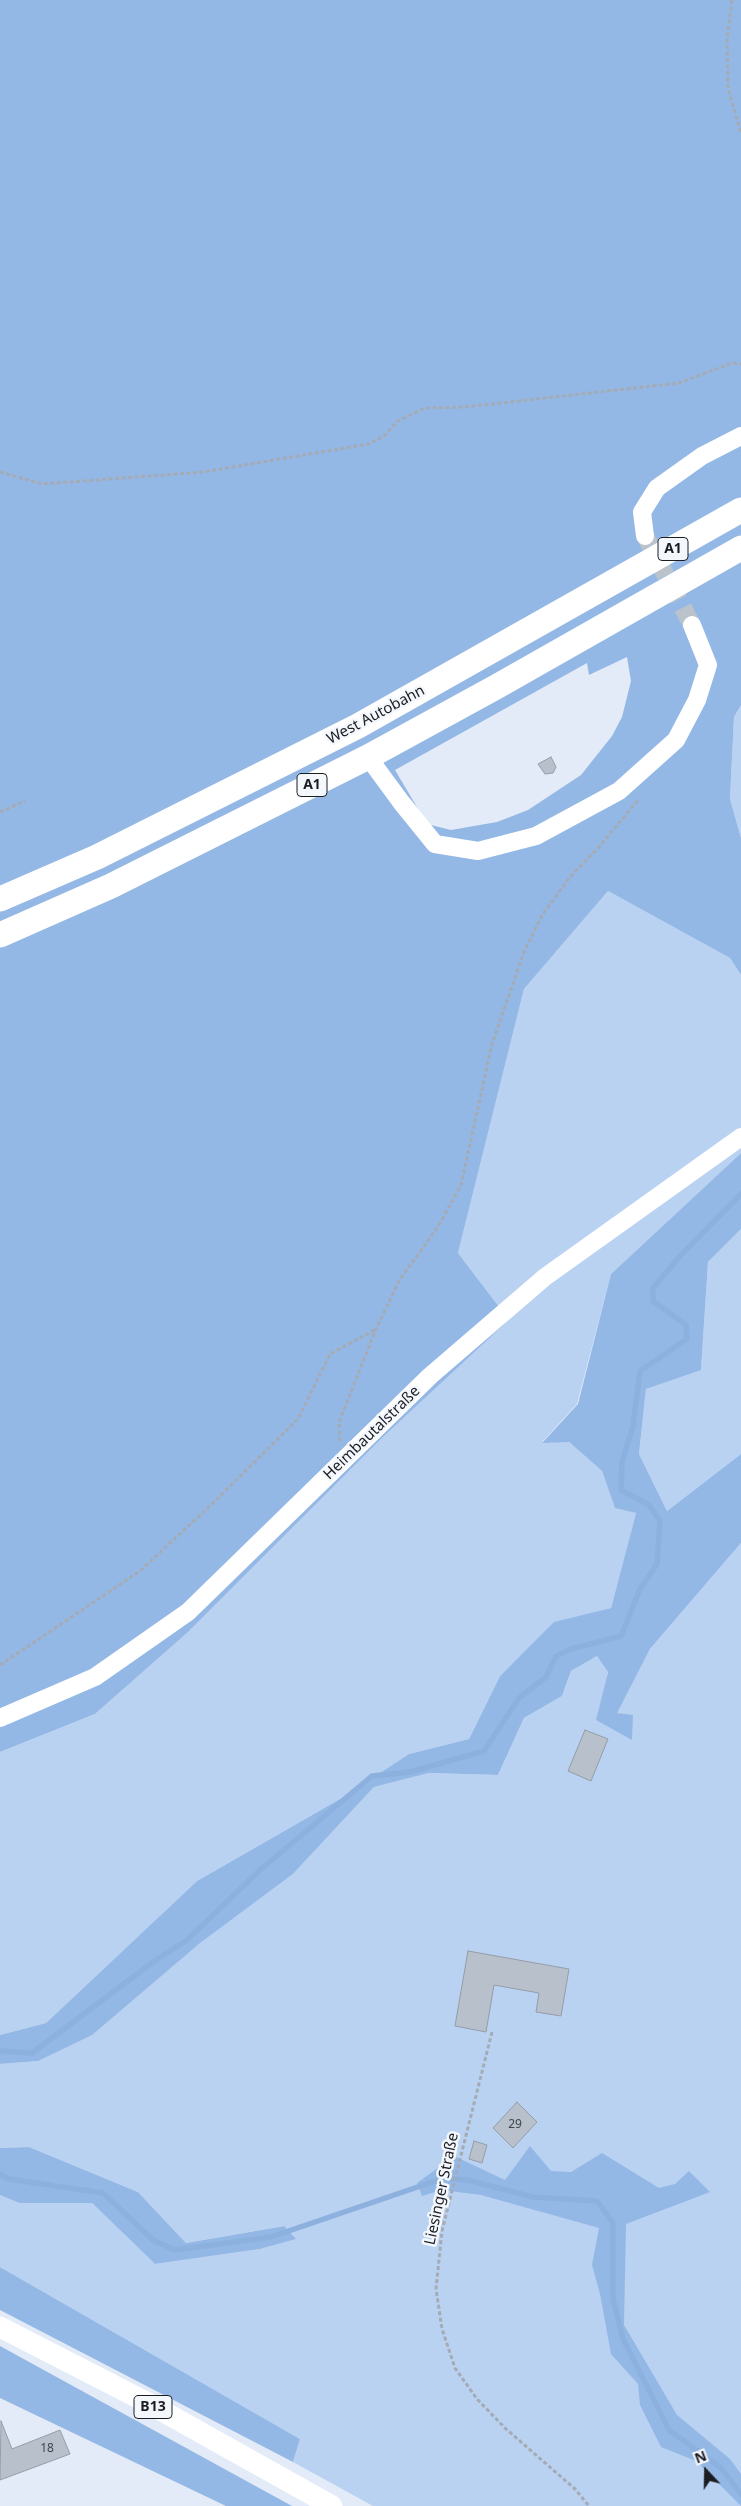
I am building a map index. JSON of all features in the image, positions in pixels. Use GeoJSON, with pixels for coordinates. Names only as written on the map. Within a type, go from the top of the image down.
{"type":"FeatureCollection","features":[{"type":"Feature","properties":{"kind":"highway","name":"West Autobahn"},"geometry":{"type":"LineString","coordinates":[[0,899],[97,857],[358,726],[741,510]]}},
{"type":"Feature","properties":{"kind":"highway","name":"A1"},"geometry":{"type":"LineString","coordinates":[[0,935],[111,886],[368,757],[496,687],[741,548]]}},
{"type":"Feature","properties":{"kind":"main road","name":"B13"},"geometry":{"type":"LineString","coordinates":[[0,2327],[148,2403],[332,2506]]}},
{"type":"Feature","properties":{"kind":"street"},"geometry":{"type":"LineString","coordinates":[[645,536],[642,512],[657,488],[702,456],[741,436]]}},
{"type":"Feature","properties":{"kind":"street"},"geometry":{"type":"LineString","coordinates":[[368,757],[435,844],[478,851],[536,836],[619,791],[676,740],[697,700],[708,665],[692,625]]}},
{"type":"Feature","properties":{"kind":"street","name":"Heimbautalstraße"},"geometry":{"type":"LineString","coordinates":[[0,1718],[95,1677],[188,1612],[430,1376],[545,1277],[741,1137]]}},
{"type":"Feature","properties":{"kind":"path"},"geometry":{"type":"LineString","coordinates":[[732,0],[727,39],[728,88],[741,133]]}},
{"type":"Feature","properties":{"kind":"path"},"geometry":{"type":"LineString","coordinates":[[0,472],[42,484],[203,472],[369,444],[384,436],[398,421],[425,408],[465,407],[679,383],[732,363],[741,364]]}},
{"type":"Feature","properties":{"kind":"path"},"geometry":{"type":"LineString","coordinates":[[341,1462],[339,1422],[376,1329],[399,1281],[440,1225],[461,1185],[492,1044],[524,952],[542,915],[570,878],[599,847],[642,795]]}},
{"type":"Feature","properties":{"kind":"path"},"geometry":{"type":"LineString","coordinates":[[0,812],[24,801]]}},
{"type":"Feature","properties":{"kind":"path"},"geometry":{"type":"LineString","coordinates":[[0,1664],[140,1571],[214,1503],[298,1419],[330,1354],[376,1329]]}},
{"type":"Feature","properties":{"kind":"path","name":"Liesinger Straße"},"geometry":{"type":"LineString","coordinates":[[492,2032],[442,2230],[436,2289],[442,2329],[455,2368],[477,2399],[505,2428],[575,2489],[589,2506]]}},
{"type":"Feature","properties":{"kind":"shaded area"},"geometry":{"type":"Polygon","coordinates":[[[0,0],[741,0],[741,705],[734,717],[730,799],[741,838],[741,975],[730,958],[608,891],[524,989],[458,1253],[509,1320],[382,1438],[187,1633],[95,1714],[0,1752],[0,0]],[[627,657],[589,675],[587,663],[395,770],[427,824],[451,830],[497,822],[528,810],[581,775],[612,736],[622,717],[631,681],[627,657]]]}},
{"type":"Feature","properties":{"kind":"shaded area"},"geometry":{"type":"Polygon","coordinates":[[[741,705],[741,838],[730,799],[734,717],[741,705]]]}},
{"type":"Feature","properties":{"kind":"shaded area"},"geometry":{"type":"Polygon","coordinates":[[[608,891],[730,958],[741,975],[741,1153],[611,1274],[577,1404],[542,1442],[569,1442],[602,1471],[615,1507],[636,1513],[611,1608],[554,1623],[500,1676],[469,1739],[409,1754],[340,1799],[197,1881],[46,2023],[0,2035],[0,1752],[95,1714],[187,1633],[382,1438],[509,1320],[458,1253],[524,989],[608,891]]]}},
{"type":"Feature","properties":{"kind":"shaded area"},"geometry":{"type":"Polygon","coordinates":[[[741,1153],[741,1229],[708,1262],[701,1370],[646,1389],[639,1454],[667,1511],[741,1454],[741,1543],[650,1649],[617,1713],[633,1715],[632,1740],[596,1720],[608,1672],[597,1656],[571,1671],[562,1696],[524,1718],[498,1775],[429,1773],[374,1787],[293,1874],[200,1943],[92,2035],[38,2061],[0,2064],[0,2035],[46,2023],[197,1881],[340,1799],[409,1754],[469,1739],[500,1676],[554,1622],[611,1608],[636,1513],[615,1508],[602,1471],[569,1442],[542,1443],[578,1404],[611,1274],[741,1153]]]}},
{"type":"Feature","properties":{"kind":"shaded area"},"geometry":{"type":"Polygon","coordinates":[[[741,1229],[741,1454],[667,1511],[639,1454],[646,1389],[701,1369],[708,1262],[741,1229]]]}},
{"type":"Feature","properties":{"kind":"shaded area"},"geometry":{"type":"Polygon","coordinates":[[[741,1543],[741,2506],[373,2506],[293,2462],[300,2439],[0,2267],[0,2195],[19,2203],[92,2203],[155,2264],[260,2249],[295,2239],[283,2226],[186,2243],[138,2192],[29,2147],[0,2148],[0,2064],[38,2061],[293,1874],[374,1787],[429,1773],[498,1775],[524,1718],[562,1696],[571,1671],[597,1656],[608,1671],[597,1720],[616,1713],[650,1649],[741,1543]]]}},
{"type":"Feature","properties":{"kind":"shaded area"},"geometry":{"type":"Polygon","coordinates":[[[530,2146],[551,2171],[571,2172],[602,2153],[659,2188],[675,2184],[689,2171],[710,2192],[626,2224],[624,2325],[677,2415],[730,2459],[741,2474],[741,2506],[696,2461],[661,2447],[640,2405],[638,2384],[611,2354],[600,2294],[592,2265],[599,2228],[481,2195],[442,2190],[422,2196],[417,2183],[454,2156],[505,2180],[530,2146]]]}},
{"type":"Feature","properties":{"kind":"shaded area"},"geometry":{"type":"Polygon","coordinates":[[[29,2147],[138,2192],[186,2243],[284,2226],[296,2239],[260,2249],[155,2264],[92,2203],[19,2203],[0,2195],[0,2148],[29,2147]]]}},
{"type":"Feature","properties":{"kind":"shaded area"},"geometry":{"type":"Polygon","coordinates":[[[0,2267],[300,2439],[293,2462],[0,2310],[0,2267]]]}},
{"type":"Feature","properties":{"kind":"shaded area"},"geometry":{"type":"Polygon","coordinates":[[[0,2346],[292,2506],[226,2506],[0,2398],[0,2346]]]}},
{"type":"Feature","properties":{"kind":"building"},"geometry":{"type":"Polygon","coordinates":[[[551,757],[556,767],[553,773],[545,774],[538,764],[551,757]]]}},
{"type":"Feature","properties":{"kind":"building"},"geometry":{"type":"Polygon","coordinates":[[[585,1730],[608,1739],[591,1781],[568,1771],[585,1730]]]}},
{"type":"Feature","properties":{"kind":"building"},"geometry":{"type":"Polygon","coordinates":[[[468,1951],[569,1969],[561,2016],[536,2012],[539,1993],[494,1985],[486,2032],[455,2026],[468,1951]]]}},
{"type":"Feature","properties":{"kind":"building"},"geometry":{"type":"Polygon","coordinates":[[[517,2102],[537,2122],[513,2148],[493,2128],[517,2102]]]}},
{"type":"Feature","properties":{"kind":"building"},"geometry":{"type":"Polygon","coordinates":[[[474,2141],[487,2145],[482,2163],[469,2159],[474,2141]]]}},
{"type":"Feature","properties":{"kind":"building"},"geometry":{"type":"Polygon","coordinates":[[[1,2421],[12,2449],[60,2430],[70,2454],[0,2480],[1,2421]]]}},
{"type":"Feature","properties":{"kind":"waterway"},"geometry":{"type":"LineString","coordinates":[[0,2051],[32,2053],[153,1962],[187,1940],[260,1870],[372,1776],[410,1772],[484,1751],[519,1698],[546,1677],[556,1656],[571,1649],[621,1636],[640,1589],[657,1564],[660,1521],[649,1505],[621,1490],[622,1462],[633,1426],[640,1371],[687,1339],[686,1325],[653,1301],[653,1288],[681,1255],[741,1194]]}},
{"type":"Feature","properties":{"kind":"waterway"},"geometry":{"type":"LineString","coordinates":[[0,2174],[9,2179],[103,2193],[153,2240],[174,2250],[271,2237],[444,2178],[467,2180],[533,2197],[597,2201],[613,2223],[613,2299],[623,2339],[669,2430],[721,2468],[741,2494]]}},
{"type":"Feature","properties":{"kind":"tunnel"},"geometry":{"type":"LineString","coordinates":[[645,536],[692,625]]}}]}
